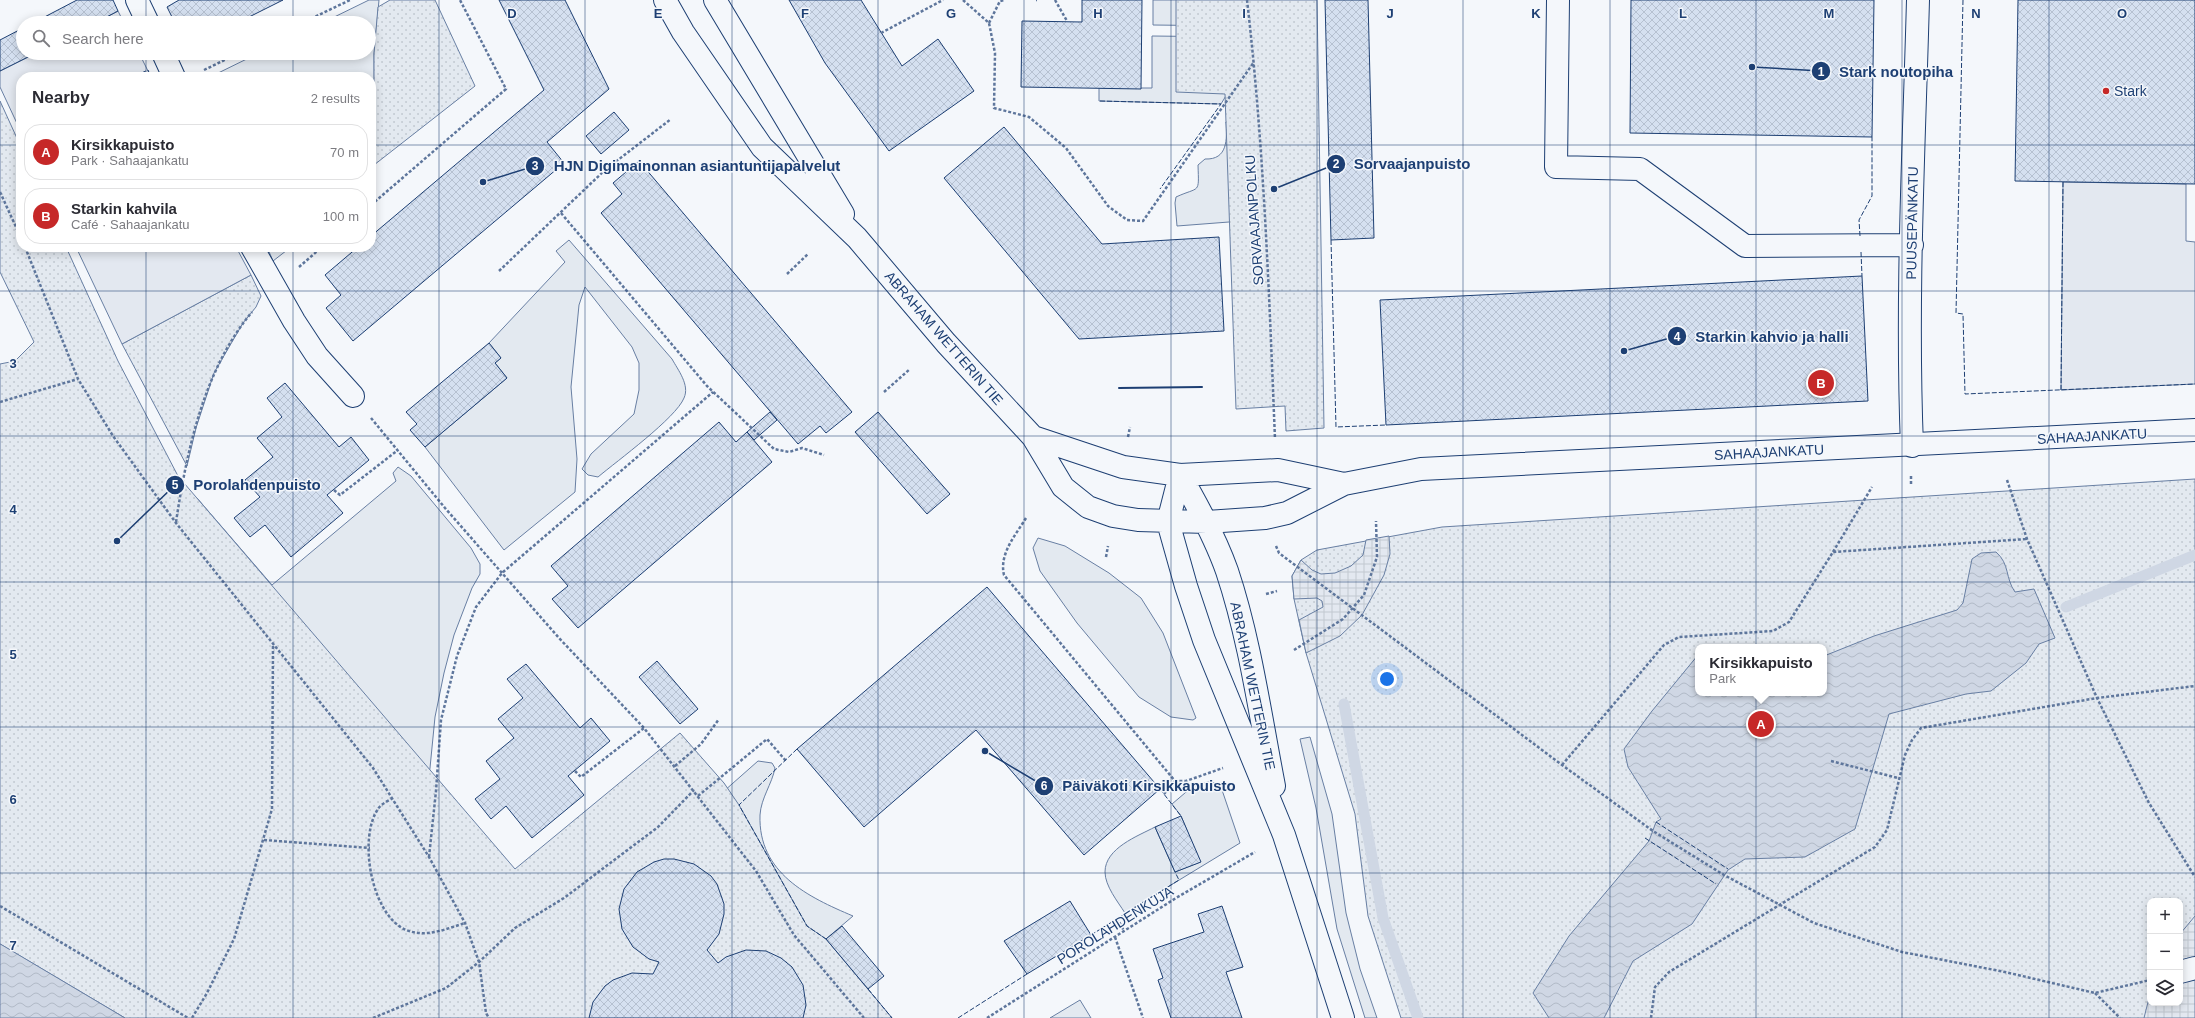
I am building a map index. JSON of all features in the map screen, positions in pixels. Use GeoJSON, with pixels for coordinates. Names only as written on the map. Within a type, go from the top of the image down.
{"type":"FeatureCollection","features":[{"type":"Feature","properties":{"kind":"main road"},"geometry":{"type":"LineString","coordinates":[[137,0],[145,16]]}},
{"type":"Feature","properties":{"kind":"main road","name":"ABRAHAM WETTERIN TIE"},"geometry":{"type":"LineString","coordinates":[[666,0],[683,32],[762,147],[857,238],[946,343],[1033,437],[1063,487],[1088,507],[1113,516],[1138,520],[1168,522],[1197,622],[1284,835],[1343,1018]]}},
{"type":"Feature","properties":{"kind":"main road","name":"ABRAHAM WETTERIN TIE"},"geometry":{"type":"LineString","coordinates":[[714,0],[857,238]]}},
{"type":"Feature","properties":{"kind":"main road"},"geometry":{"type":"LineString","coordinates":[[1558,0],[1556,167],[1640,169],[1744,246],[1912,245]]}},
{"type":"Feature","properties":{"kind":"main road","name":"PUUSEPÄNKATU"},"geometry":{"type":"LineString","coordinates":[[1912,446],[1910,375],[1918,0]]}},
{"type":"Feature","properties":{"kind":"main road"},"geometry":{"type":"LineString","coordinates":[[166,60],[172,72]]}},
{"type":"Feature","properties":{"kind":"main road"},"geometry":{"type":"LineString","coordinates":[[255,252],[294,321],[317,356],[352,396]]}},
{"type":"Feature","properties":{"kind":"main road","name":"SAHAAJANKATU"},"geometry":{"type":"LineString","coordinates":[[1168,522],[1207,522],[1265,518],[1287,514],[1344,484],[1421,469],[1912,446],[2195,430]]}},
{"type":"Feature","properties":{"kind":"main road","name":"ABRAHAM WETTERIN TIE"},"geometry":{"type":"LineString","coordinates":[[1033,437],[1123,467],[1180,475],[1207,522],[1226,571],[1243,624],[1284,835]]}},
{"type":"Feature","properties":{"kind":"main road","name":"SAHAAJANKATU"},"geometry":{"type":"LineString","coordinates":[[1180,475],[1278,470],[1344,484]]}},
{"type":"Feature","properties":{"kind":"main road"},"geometry":{"type":"LineString","coordinates":[[1168,522],[1180,475]]}},
{"type":"Feature","properties":{"kind":"main road"},"geometry":{"type":"LineString","coordinates":[[2183,971],[2195,968]]}},
{"type":"Feature","properties":{"kind":"path"},"geometry":{"type":"LineString","coordinates":[[317,16],[350,0]]}},
{"type":"Feature","properties":{"kind":"path"},"geometry":{"type":"LineString","coordinates":[[376,201],[506,89],[460,0]]}},
{"type":"Feature","properties":{"kind":"path"},"geometry":{"type":"LineString","coordinates":[[881,33],[943,0]]}},
{"type":"Feature","properties":{"kind":"path"},"geometry":{"type":"LineString","coordinates":[[963,0],[988,23],[995,53],[994,108],[1029,117],[1066,148],[1108,206],[1127,220],[1143,221],[1254,62]]}},
{"type":"Feature","properties":{"kind":"path"},"geometry":{"type":"LineString","coordinates":[[988,23],[1000,1],[1005,0]]}},
{"type":"Feature","properties":{"kind":"path"},"geometry":{"type":"LineString","coordinates":[[1055,0],[1067,21]]}},
{"type":"Feature","properties":{"kind":"path","name":"SORVAAJANPOLKU"},"geometry":{"type":"LineString","coordinates":[[1247,0],[1254,62],[1268,257],[1275,439]]}},
{"type":"Feature","properties":{"kind":"path"},"geometry":{"type":"LineString","coordinates":[[203,70],[224,60]]}},
{"type":"Feature","properties":{"kind":"path"},"geometry":{"type":"LineString","coordinates":[[499,271],[605,170],[671,119]]}},
{"type":"Feature","properties":{"kind":"path"},"geometry":{"type":"LineString","coordinates":[[0,192],[16,227]]}},
{"type":"Feature","properties":{"kind":"path"},"geometry":{"type":"LineString","coordinates":[[561,213],[713,392],[774,449],[789,452],[802,448],[824,455]]}},
{"type":"Feature","properties":{"kind":"path"},"geometry":{"type":"LineString","coordinates":[[27,252],[78,379],[113,436],[176,523],[373,768],[429,857],[465,924],[479,962],[486,1014],[489,1018]]}},
{"type":"Feature","properties":{"kind":"path"},"geometry":{"type":"LineString","coordinates":[[787,274],[808,254]]}},
{"type":"Feature","properties":{"kind":"path"},"geometry":{"type":"LineString","coordinates":[[176,523],[181,492],[196,428],[214,373],[242,323]]}},
{"type":"Feature","properties":{"kind":"path"},"geometry":{"type":"LineString","coordinates":[[884,392],[910,369]]}},
{"type":"Feature","properties":{"kind":"path"},"geometry":{"type":"LineString","coordinates":[[0,402],[78,379]]}},
{"type":"Feature","properties":{"kind":"path"},"geometry":{"type":"LineString","coordinates":[[429,857],[436,791],[441,720],[457,656],[476,607],[502,573],[713,392]]}},
{"type":"Feature","properties":{"kind":"path"},"geometry":{"type":"LineString","coordinates":[[352,396],[559,638],[644,728],[756,871],[794,935],[864,1018]]}},
{"type":"Feature","properties":{"kind":"path"},"geometry":{"type":"LineString","coordinates":[[334,490],[340,495],[398,450]]}},
{"type":"Feature","properties":{"kind":"path"},"geometry":{"type":"LineString","coordinates":[[2007,480],[2027,539],[2097,698],[2149,803],[2195,877]]}},
{"type":"Feature","properties":{"kind":"path"},"geometry":{"type":"LineString","coordinates":[[1562,765],[1664,645],[1679,637],[1773,631],[1789,622],[1872,487]]}},
{"type":"Feature","properties":{"kind":"path"},"geometry":{"type":"LineString","coordinates":[[1026,518],[1003,557],[1002,567],[1004,575],[1175,781]]}},
{"type":"Feature","properties":{"kind":"path"},"geometry":{"type":"LineString","coordinates":[[1294,650],[1343,619],[1364,596],[1377,558],[1376,521]]}},
{"type":"Feature","properties":{"kind":"path"},"geometry":{"type":"LineString","coordinates":[[1833,552],[2027,539]]}},
{"type":"Feature","properties":{"kind":"path"},"geometry":{"type":"LineString","coordinates":[[1278,553],[1653,831],[1724,875],[1814,923],[1902,952],[2005,972],[2095,993],[2147,981]]}},
{"type":"Feature","properties":{"kind":"path"},"geometry":{"type":"LineString","coordinates":[[192,1018],[207,993],[234,939],[272,809],[273,644]]}},
{"type":"Feature","properties":{"kind":"path"},"geometry":{"type":"LineString","coordinates":[[1651,1018],[1655,987],[1669,972],[1781,906],[1875,847],[1887,830],[1898,778],[1912,740],[1921,728],[2097,698],[2195,686]]}},
{"type":"Feature","properties":{"kind":"path"},"geometry":{"type":"LineString","coordinates":[[675,766],[701,744],[719,719]]}},
{"type":"Feature","properties":{"kind":"path"},"geometry":{"type":"LineString","coordinates":[[575,771],[581,777],[644,728]]}},
{"type":"Feature","properties":{"kind":"path"},"geometry":{"type":"LineString","coordinates":[[698,796],[767,739],[786,761]]}},
{"type":"Feature","properties":{"kind":"path"},"geometry":{"type":"LineString","coordinates":[[1831,761],[1898,778]]}},
{"type":"Feature","properties":{"kind":"path"},"geometry":{"type":"LineString","coordinates":[[1164,794],[1175,781],[1186,780],[1223,768]]}},
{"type":"Feature","properties":{"kind":"path"},"geometry":{"type":"LineString","coordinates":[[373,1018],[446,988],[479,962],[515,928],[564,898],[658,827],[694,790]]}},
{"type":"Feature","properties":{"kind":"path"},"geometry":{"type":"LineString","coordinates":[[393,798],[378,808],[370,828],[370,868],[373,887],[392,921],[406,930],[427,934],[465,924]]}},
{"type":"Feature","properties":{"kind":"path"},"geometry":{"type":"LineString","coordinates":[[264,840],[370,848]]}},
{"type":"Feature","properties":{"kind":"path","name":"POROLAHDENKUJA"},"geometry":{"type":"LineString","coordinates":[[987,1018],[1176,898],[1255,852]]}},
{"type":"Feature","properties":{"kind":"path"},"geometry":{"type":"LineString","coordinates":[[0,906],[188,1018]]}},
{"type":"Feature","properties":{"kind":"path"},"geometry":{"type":"LineString","coordinates":[[1117,918],[1124,931]]}},
{"type":"Feature","properties":{"kind":"path"},"geometry":{"type":"LineString","coordinates":[[1115,937],[1143,1018]]}},
{"type":"Feature","properties":{"kind":"path"},"geometry":{"type":"LineString","coordinates":[[2095,993],[2120,1018]]}},
{"type":"Feature","properties":{"kind":"shaded area"},"geometry":{"type":"Polygon","coordinates":[[[369,0],[379,0],[376,32],[376,16],[336,16],[369,0]]]}},
{"type":"Feature","properties":{"kind":"shaded area"},"geometry":{"type":"Polygon","coordinates":[[[390,0],[435,0],[475,86],[376,163],[376,72],[374,72],[374,60],[376,60],[378,7],[390,0]]]}},
{"type":"Feature","properties":{"kind":"shaded area"},"geometry":{"type":"Polygon","coordinates":[[[1153,0],[1236,0],[1240,26],[1153,25],[1153,0]]]}},
{"type":"Feature","properties":{"kind":"shaded area"},"geometry":{"type":"Polygon","coordinates":[[[1176,0],[1317,0],[1324,428],[1286,431],[1285,406],[1236,409],[1225,94],[1176,92],[1176,0]]]}},
{"type":"Feature","properties":{"kind":"shaded area"},"geometry":{"type":"Polygon","coordinates":[[[118,11],[120,16],[108,16],[118,11]]]}},
{"type":"Feature","properties":{"kind":"shaded area"},"geometry":{"type":"Polygon","coordinates":[[[1152,36],[1240,37],[1245,64],[1221,104],[1099,101],[1099,88],[1152,88],[1152,36]]]}},
{"type":"Feature","properties":{"kind":"shaded area"},"geometry":{"type":"Polygon","coordinates":[[[22,60],[142,60],[148,72],[16,72],[16,121],[0,87],[0,71],[22,60]]]}},
{"type":"Feature","properties":{"kind":"shaded area"},"geometry":{"type":"Polygon","coordinates":[[[245,60],[374,60],[374,72],[220,72],[245,60]]]}},
{"type":"Feature","properties":{"kind":"shaded area"},"geometry":{"type":"Polygon","coordinates":[[[0,101],[16,136],[16,252],[68,252],[118,361],[178,476],[515,869],[680,733],[724,783],[739,805],[807,926],[826,939],[892,1018],[125,1018],[0,944],[0,364],[15,361],[34,342],[0,272],[0,101]]]}},
{"type":"Feature","properties":{"kind":"shaded area"},"geometry":{"type":"Polygon","coordinates":[[[1226,122],[1255,220],[1177,226],[1175,203],[1176,197],[1194,190],[1198,185],[1198,165],[1205,159],[1218,156],[1222,152],[1226,141],[1226,122]]]}},
{"type":"Feature","properties":{"kind":"shaded area"},"geometry":{"type":"Polygon","coordinates":[[[2063,182],[2186,184],[2186,241],[2195,242],[2195,384],[2061,390],[2063,182]]]}},
{"type":"Feature","properties":{"kind":"shaded area"},"geometry":{"type":"Polygon","coordinates":[[[569,240],[672,359],[686,388],[684,398],[670,417],[598,477],[588,475],[582,469],[591,454],[634,414],[639,390],[639,363],[632,347],[585,287],[579,305],[571,387],[577,459],[575,492],[504,550],[425,447],[507,378],[495,363],[501,358],[489,343],[565,262],[556,251],[569,240]]]}},
{"type":"Feature","properties":{"kind":"shaded area"},"geometry":{"type":"Polygon","coordinates":[[[78,252],[239,252],[251,275],[122,344],[78,252]]]}},
{"type":"Feature","properties":{"kind":"shaded area"},"geometry":{"type":"Polygon","coordinates":[[[269,252],[285,252],[273,261],[269,252]]]}},
{"type":"Feature","properties":{"kind":"shaded area"},"geometry":{"type":"Polygon","coordinates":[[[251,275],[261,296],[256,307],[243,323],[214,373],[196,428],[187,466],[122,344],[251,275]]]}},
{"type":"Feature","properties":{"kind":"shaded area"},"geometry":{"type":"Polygon","coordinates":[[[398,467],[411,476],[471,548],[480,564],[480,574],[472,588],[454,635],[444,673],[435,717],[430,768],[421,814],[197,498],[272,585],[396,481],[393,473],[398,467]]]}},
{"type":"Feature","properties":{"kind":"shaded area"},"geometry":{"type":"Polygon","coordinates":[[[2195,479],[2195,1018],[1401,1018],[1368,916],[1355,814],[1306,653],[1294,599],[1292,576],[1301,560],[1317,550],[1442,527],[2195,479]]]}},
{"type":"Feature","properties":{"kind":"shaded area"},"geometry":{"type":"Polygon","coordinates":[[[1389,536],[1390,554],[1384,575],[1362,615],[1340,636],[1306,653],[1299,620],[1323,607],[1322,601],[1317,598],[1294,599],[1292,576],[1301,560],[1312,570],[1321,574],[1335,573],[1351,566],[1363,555],[1366,540],[1389,536]]]}},
{"type":"Feature","properties":{"kind":"shaded area"},"geometry":{"type":"Polygon","coordinates":[[[1038,538],[1065,546],[1109,573],[1141,598],[1163,633],[1196,718],[1193,720],[1171,717],[1139,697],[1077,623],[1040,571],[1033,548],[1038,538]]]}},
{"type":"Feature","properties":{"kind":"shaded area"},"geometry":{"type":"Polygon","coordinates":[[[1310,737],[1332,814],[1346,913],[1360,969],[1377,1018],[1365,1018],[1337,929],[1316,808],[1300,739],[1310,737]]]}},
{"type":"Feature","properties":{"kind":"shaded area"},"geometry":{"type":"Polygon","coordinates":[[[758,761],[772,763],[775,768],[772,780],[762,803],[760,815],[762,835],[767,853],[789,880],[803,891],[836,909],[853,916],[826,939],[892,1018],[820,950],[715,799],[758,761]]]}},
{"type":"Feature","properties":{"kind":"shaded area"},"geometry":{"type":"Polygon","coordinates":[[[1211,781],[1221,787],[1240,843],[1125,913],[1112,894],[1107,883],[1105,872],[1106,864],[1110,856],[1124,844],[1155,827],[1175,872],[1200,862],[1181,816],[1172,804],[1192,787],[1211,781]]]}},
{"type":"Feature","properties":{"kind":"shaded area"},"geometry":{"type":"Polygon","coordinates":[[[2195,916],[2195,1018],[2144,1018],[2147,1006],[2183,1006],[2183,930],[2195,916]]]}},
{"type":"Feature","properties":{"kind":"shaded area"},"geometry":{"type":"Polygon","coordinates":[[[1080,1000],[1091,1018],[1050,1018],[1080,1000]]]}},
{"type":"Feature","properties":{"kind":"water"},"geometry":{"type":"Polygon","coordinates":[[[1996,552],[2006,566],[2010,582],[2015,592],[2034,589],[2055,638],[2039,644],[2026,663],[1991,691],[1966,694],[1889,714],[1855,829],[1805,857],[1745,859],[1728,870],[1692,924],[1633,961],[1604,1018],[1549,1018],[1533,993],[1569,936],[1649,841],[1656,822],[1661,819],[1628,767],[1624,749],[1652,711],[1695,659],[1695,696],[1827,696],[1827,655],[1874,636],[1957,610],[1963,603],[1972,559],[1981,553],[1996,552]]]}},
{"type":"Feature","properties":{"kind":"water"},"geometry":{"type":"Polygon","coordinates":[[[0,944],[2,945],[125,1018],[0,1018],[0,944]]]}},
{"type":"Feature","properties":{"kind":"building"},"geometry":{"type":"Polygon","coordinates":[[[77,0],[113,0],[118,11],[108,16],[46,16],[77,0]]]}},
{"type":"Feature","properties":{"kind":"building"},"geometry":{"type":"Polygon","coordinates":[[[179,0],[283,0],[251,16],[172,16],[167,7],[179,0]]]}},
{"type":"Feature","properties":{"kind":"building"},"geometry":{"type":"Polygon","coordinates":[[[499,0],[565,0],[609,89],[547,142],[564,163],[353,341],[326,308],[341,295],[325,275],[352,252],[376,252],[376,232],[544,90],[499,0]]]}},
{"type":"Feature","properties":{"kind":"building"},"geometry":{"type":"Polygon","coordinates":[[[789,0],[861,0],[902,66],[938,39],[974,91],[889,151],[825,63],[789,0]]]}},
{"type":"Feature","properties":{"kind":"building"},"geometry":{"type":"Polygon","coordinates":[[[1082,0],[1142,0],[1141,89],[1021,87],[1022,21],[1082,22],[1082,0]]]}},
{"type":"Feature","properties":{"kind":"building"},"geometry":{"type":"Polygon","coordinates":[[[1325,0],[1368,0],[1374,238],[1331,240],[1325,0]]]}},
{"type":"Feature","properties":{"kind":"building"},"geometry":{"type":"Polygon","coordinates":[[[1631,0],[1874,0],[1872,137],[1630,133],[1631,0]]]}},
{"type":"Feature","properties":{"kind":"building","name":"Stark"},"geometry":{"type":"Polygon","coordinates":[[[2018,0],[2195,0],[2195,184],[2015,181],[2018,0]]]}},
{"type":"Feature","properties":{"kind":"building"},"geometry":{"type":"Polygon","coordinates":[[[16,32],[16,60],[22,60],[0,71],[0,40],[16,32]]]}},
{"type":"Feature","properties":{"kind":"building"},"geometry":{"type":"Polygon","coordinates":[[[614,112],[629,130],[601,154],[586,136],[614,112]]]}},
{"type":"Feature","properties":{"kind":"building"},"geometry":{"type":"Polygon","coordinates":[[[1004,127],[1102,244],[1219,237],[1224,331],[1079,339],[944,178],[1004,127]]]}},
{"type":"Feature","properties":{"kind":"building"},"geometry":{"type":"Polygon","coordinates":[[[639,161],[852,412],[826,433],[820,426],[798,444],[601,213],[622,194],[613,183],[639,161]]]}},
{"type":"Feature","properties":{"kind":"building"},"geometry":{"type":"Polygon","coordinates":[[[1862,276],[1868,401],[1386,425],[1380,300],[1862,276]]]}},
{"type":"Feature","properties":{"kind":"building"},"geometry":{"type":"Polygon","coordinates":[[[489,343],[501,358],[495,363],[507,378],[425,447],[410,430],[417,424],[406,412],[489,343]]]}},
{"type":"Feature","properties":{"kind":"building"},"geometry":{"type":"Polygon","coordinates":[[[285,383],[339,447],[351,437],[369,460],[327,495],[343,513],[291,557],[265,525],[250,537],[234,518],[260,497],[245,480],[273,457],[257,438],[282,417],[267,398],[285,383]]]}},
{"type":"Feature","properties":{"kind":"building"},"geometry":{"type":"Polygon","coordinates":[[[770,412],[777,420],[754,440],[747,432],[770,412]]]}},
{"type":"Feature","properties":{"kind":"building"},"geometry":{"type":"Polygon","coordinates":[[[878,412],[950,494],[927,514],[855,432],[878,412]]]}},
{"type":"Feature","properties":{"kind":"building"},"geometry":{"type":"Polygon","coordinates":[[[719,422],[736,442],[747,432],[772,462],[578,628],[552,599],[568,586],[551,566],[719,422]]]}},
{"type":"Feature","properties":{"kind":"building"},"geometry":{"type":"Polygon","coordinates":[[[987,587],[1160,789],[1084,855],[976,730],[864,827],[797,749],[987,587]]]}},
{"type":"Feature","properties":{"kind":"building"},"geometry":{"type":"Polygon","coordinates":[[[657,661],[698,709],[680,724],[639,677],[657,661]]]}},
{"type":"Feature","properties":{"kind":"building"},"geometry":{"type":"Polygon","coordinates":[[[526,664],[580,728],[591,718],[610,741],[568,776],[584,795],[532,838],[506,806],[491,819],[475,799],[500,779],[486,761],[514,738],[498,719],[523,698],[507,679],[526,664]]]}},
{"type":"Feature","properties":{"kind":"building"},"geometry":{"type":"Polygon","coordinates":[[[1181,816],[1201,862],[1175,872],[1155,827],[1181,816]]]}},
{"type":"Feature","properties":{"kind":"building"},"geometry":{"type":"Polygon","coordinates":[[[664,859],[674,859],[694,864],[711,876],[717,884],[724,904],[724,914],[719,934],[707,950],[718,963],[726,957],[746,950],[766,951],[781,958],[792,967],[803,985],[806,1005],[803,1018],[589,1018],[593,1002],[605,986],[613,980],[632,973],[653,974],[659,962],[649,959],[633,947],[622,929],[619,909],[624,889],[637,872],[654,862],[664,859]]]}},
{"type":"Feature","properties":{"kind":"building"},"geometry":{"type":"Polygon","coordinates":[[[1070,901],[1091,935],[1027,974],[1004,941],[1070,901]]]}},
{"type":"Feature","properties":{"kind":"building"},"geometry":{"type":"Polygon","coordinates":[[[1222,906],[1243,967],[1226,972],[1242,1018],[1171,1018],[1158,980],[1163,978],[1153,949],[1204,932],[1198,914],[1222,906]]]}},
{"type":"Feature","properties":{"kind":"building"},"geometry":{"type":"Polygon","coordinates":[[[842,926],[884,976],[868,989],[826,939],[842,926]]]}},
{"type":"Feature","properties":{"kind":"waterway"},"geometry":{"type":"LineString","coordinates":[[2066,607],[2195,555]]}},
{"type":"Feature","properties":{"kind":"waterway"},"geometry":{"type":"LineString","coordinates":[[1344,704],[1383,918],[1418,1018]]}},
{"type":"Feature","properties":{"kind":"fence"},"geometry":{"type":"LineString","coordinates":[[1963,0],[1956,313],[1963,314],[1965,394],[2195,384]]}},
{"type":"Feature","properties":{"kind":"fence"},"geometry":{"type":"LineString","coordinates":[[144,72],[148,70],[149,72]]}},
{"type":"Feature","properties":{"kind":"fence"},"geometry":{"type":"LineString","coordinates":[[1100,101],[1221,104],[1160,189]]}},
{"type":"Feature","properties":{"kind":"fence"},"geometry":{"type":"LineString","coordinates":[[1860,236],[1859,220],[1872,196],[1872,137]]}},
{"type":"Feature","properties":{"kind":"fence"},"geometry":{"type":"LineString","coordinates":[[2061,390],[2063,182]]}},
{"type":"Feature","properties":{"kind":"fence"},"geometry":{"type":"LineString","coordinates":[[1331,240],[1336,427],[1386,425]]}},
{"type":"Feature","properties":{"kind":"fence"},"geometry":{"type":"LineString","coordinates":[[1861,252],[1862,276]]}},
{"type":"Feature","properties":{"kind":"fence"},"geometry":{"type":"LineString","coordinates":[[797,749],[739,805],[807,926],[826,939]]}},
{"type":"Feature","properties":{"kind":"fence"},"geometry":{"type":"LineString","coordinates":[[1160,789],[1181,816]]}},
{"type":"Feature","properties":{"kind":"fence"},"geometry":{"type":"LineString","coordinates":[[1656,822],[1728,869]]}},
{"type":"Feature","properties":{"kind":"fence"},"geometry":{"type":"LineString","coordinates":[[1645,838],[1716,884]]}},
{"type":"Feature","properties":{"kind":"fence"},"geometry":{"type":"LineString","coordinates":[[1091,935],[1179,880],[1175,872]]}},
{"type":"Feature","properties":{"kind":"fence"},"geometry":{"type":"LineString","coordinates":[[958,1018],[1027,974]]}},
{"type":"Feature","properties":{"kind":"fence"},"geometry":{"type":"LineString","coordinates":[[868,989],[892,1018]]}},
{"type":"Feature","properties":{"kind":"wall"},"geometry":{"type":"LineString","coordinates":[[1119,388],[1202,387]]}},
{"type":"Feature","properties":{"kind":"place","name":"Stark noutopiha"},"geometry":{"type":"Point","coordinates":[1752,67]}},
{"type":"Feature","properties":{"kind":"place","name":"Stark"},"geometry":{"type":"Point","coordinates":[2106,91]}},
{"type":"Feature","properties":{"kind":"place","name":"HJN Digimainonnan asiantuntijapalvelut"},"geometry":{"type":"Point","coordinates":[483,182]}},
{"type":"Feature","properties":{"kind":"place","name":"Sorvaajanpuisto"},"geometry":{"type":"Point","coordinates":[1274,189]}},
{"type":"Feature","properties":{"kind":"place","name":"Starkin kahvio ja halli"},"geometry":{"type":"Point","coordinates":[1624,351]}},
{"type":"Feature","properties":{"kind":"place","name":"Starkin kahvila"},"geometry":{"type":"Point","coordinates":[1821,383]}},
{"type":"Feature","properties":{"kind":"place","name":"Porolahdenpuisto"},"geometry":{"type":"Point","coordinates":[117,541]}},
{"type":"Feature","properties":{"kind":"place","name":"Kirsikkapuisto"},"geometry":{"type":"Point","coordinates":[1761,724]}},
{"type":"Feature","properties":{"kind":"place","name":"Päiväkoti Kirsikkapuisto"},"geometry":{"type":"Point","coordinates":[985,751]}}]}
